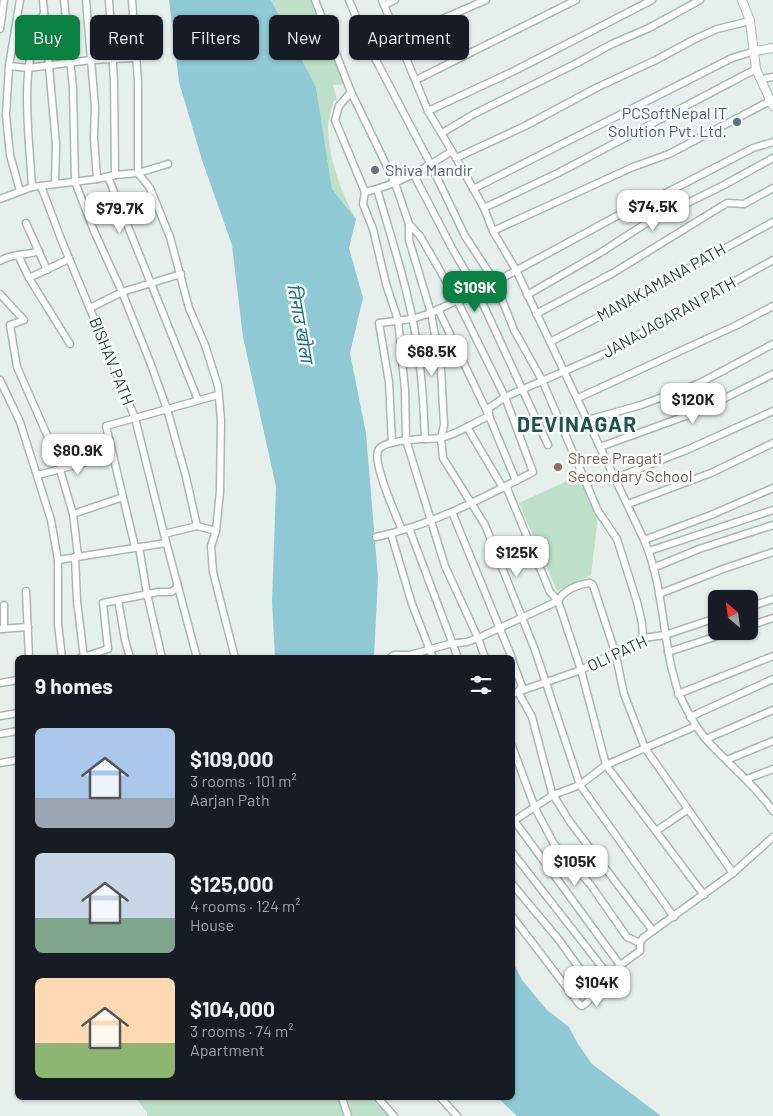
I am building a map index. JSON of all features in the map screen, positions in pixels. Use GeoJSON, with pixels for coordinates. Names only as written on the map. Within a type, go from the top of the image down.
{"type":"FeatureCollection","features":[{"type":"Feature","properties":{"kind":"street"},"geometry":{"type":"LineString","coordinates":[[0,29],[4,0]]}},
{"type":"Feature","properties":{"kind":"street"},"geometry":{"type":"LineString","coordinates":[[20,0],[9,66],[6,115],[10,155],[20,191]]}},
{"type":"Feature","properties":{"kind":"street"},"geometry":{"type":"LineString","coordinates":[[43,0],[56,144],[55,184]]}},
{"type":"Feature","properties":{"kind":"street"},"geometry":{"type":"LineString","coordinates":[[64,0],[71,63],[75,182],[94,231],[122,292],[168,409],[197,526]]}},
{"type":"Feature","properties":{"kind":"street"},"geometry":{"type":"LineString","coordinates":[[86,0],[90,48]]}},
{"type":"Feature","properties":{"kind":"street"},"geometry":{"type":"LineString","coordinates":[[109,0],[110,15]]}},
{"type":"Feature","properties":{"kind":"street"},"geometry":{"type":"LineString","coordinates":[[132,0],[133,15]]}},
{"type":"Feature","properties":{"kind":"street"},"geometry":{"type":"LineString","coordinates":[[315,0],[351,92],[395,183],[409,224],[409,240],[431,313],[441,369],[444,425],[441,438],[442,458],[485,525],[535,650],[580,785],[674,916]]}},
{"type":"Feature","properties":{"kind":"street"},"geometry":{"type":"LineString","coordinates":[[349,0],[367,43],[431,164],[465,236],[495,282],[514,330],[542,380],[598,510],[617,538],[637,602],[643,638]]}},
{"type":"Feature","properties":{"kind":"street"},"geometry":{"type":"LineString","coordinates":[[388,15],[383,2],[395,0]]}},
{"type":"Feature","properties":{"kind":"street"},"geometry":{"type":"LineString","coordinates":[[451,15],[486,0]]}},
{"type":"Feature","properties":{"kind":"street"},"geometry":{"type":"LineString","coordinates":[[416,80],[576,0]]}},
{"type":"Feature","properties":{"kind":"street"},"geometry":{"type":"LineString","coordinates":[[428,111],[514,71],[652,0]]}},
{"type":"Feature","properties":{"kind":"street"},"geometry":{"type":"LineString","coordinates":[[442,132],[474,114],[577,64],[612,44],[649,28],[700,0]]}},
{"type":"Feature","properties":{"kind":"street"},"geometry":{"type":"LineString","coordinates":[[493,231],[633,167],[670,154],[772,104],[756,69],[750,21],[742,0]]}},
{"type":"Feature","properties":{"kind":"street"},"geometry":{"type":"LineString","coordinates":[[32,187],[28,118],[28,68],[33,39],[44,14]]}},
{"type":"Feature","properties":{"kind":"street"},"geometry":{"type":"LineString","coordinates":[[456,158],[525,126],[695,39],[717,29],[750,21]]}},
{"type":"Feature","properties":{"kind":"street"},"geometry":{"type":"LineString","coordinates":[[473,188],[732,58],[755,50],[773,48]]}},
{"type":"Feature","properties":{"kind":"street"},"geometry":{"type":"LineString","coordinates":[[9,66],[28,68],[91,60],[95,107],[94,138],[97,180]]}},
{"type":"Feature","properties":{"kind":"street"},"geometry":{"type":"LineString","coordinates":[[112,60],[115,127],[112,176],[198,400]]}},
{"type":"Feature","properties":{"kind":"street"},"geometry":{"type":"LineString","coordinates":[[135,60],[138,82],[138,173],[150,188],[170,237],[189,308],[215,375],[221,420],[220,491],[216,531],[211,546],[213,572],[234,655]]}},
{"type":"Feature","properties":{"kind":"street"},"geometry":{"type":"LineString","coordinates":[[407,60],[428,111],[473,188],[484,208],[493,231],[516,270],[649,551],[678,694],[696,726],[706,739],[770,801],[773,811]]}},
{"type":"Feature","properties":{"kind":"street"},"geometry":{"type":"LineString","coordinates":[[484,208],[558,173],[756,69]]}},
{"type":"Feature","properties":{"kind":"street"},"geometry":{"type":"LineString","coordinates":[[760,79],[773,77]]}},
{"type":"Feature","properties":{"kind":"street"},"geometry":{"type":"LineString","coordinates":[[351,92],[339,106],[335,120],[365,192],[363,204],[373,228],[386,284],[398,320],[405,390],[406,440],[422,496],[432,520],[446,566],[484,655]]}},
{"type":"Feature","properties":{"kind":"street"},"geometry":{"type":"LineString","coordinates":[[392,443],[389,382],[379,323],[412,319],[431,313],[495,282],[626,211],[664,194],[753,148],[773,142]]}},
{"type":"Feature","properties":{"kind":"street"},"geometry":{"type":"LineString","coordinates":[[365,192],[414,175],[452,152]]}},
{"type":"Feature","properties":{"kind":"street"},"geometry":{"type":"LineString","coordinates":[[527,295],[600,253],[645,224],[724,185],[773,158]]}},
{"type":"Feature","properties":{"kind":"street"},"geometry":{"type":"LineString","coordinates":[[0,199],[32,187],[97,180],[138,173],[168,164]]}},
{"type":"Feature","properties":{"kind":"street"},"geometry":{"type":"LineString","coordinates":[[414,175],[453,250],[477,291],[548,445]]}},
{"type":"Feature","properties":{"kind":"street","name":"BISHAV PATH"},"geometry":{"type":"LineString","coordinates":[[41,186],[135,418],[196,655]]}},
{"type":"Feature","properties":{"kind":"street"},"geometry":{"type":"LineString","coordinates":[[536,314],[613,274],[727,203],[744,204],[773,188]]}},
{"type":"Feature","properties":{"kind":"street"},"geometry":{"type":"LineString","coordinates":[[377,189],[412,319],[420,366],[425,439]]}},
{"type":"Feature","properties":{"kind":"street","name":"MANAKAMANA PATH"},"geometry":{"type":"LineString","coordinates":[[550,342],[773,222]]}},
{"type":"Feature","properties":{"kind":"street"},"geometry":{"type":"LineString","coordinates":[[26,223],[47,270]]}},
{"type":"Feature","properties":{"kind":"street"},"geometry":{"type":"LineString","coordinates":[[376,537],[406,529],[472,504],[533,472],[505,397],[457,300],[420,236],[409,224]]}},
{"type":"Feature","properties":{"kind":"street"},"geometry":{"type":"LineString","coordinates":[[0,252],[2,260],[9,255],[31,254],[39,251]]}},
{"type":"Feature","properties":{"kind":"street"},"geometry":{"type":"LineString","coordinates":[[18,255],[29,278],[70,344]]}},
{"type":"Feature","properties":{"kind":"street"},"geometry":{"type":"LineString","coordinates":[[29,278],[69,259]]}},
{"type":"Feature","properties":{"kind":"street","name":"JANAJAGARAN PATH"},"geometry":{"type":"LineString","coordinates":[[505,397],[606,352],[773,260]]}},
{"type":"Feature","properties":{"kind":"street"},"geometry":{"type":"LineString","coordinates":[[90,308],[122,292],[181,274]]}},
{"type":"Feature","properties":{"kind":"street"},"geometry":{"type":"LineString","coordinates":[[1,297],[24,320],[10,325],[17,367],[61,469],[73,514],[77,556],[77,601],[84,655]]}},
{"type":"Feature","properties":{"kind":"street"},"geometry":{"type":"LineString","coordinates":[[578,398],[737,325],[773,306]]}},
{"type":"Feature","properties":{"kind":"street"},"geometry":{"type":"LineString","coordinates":[[438,309],[489,416],[516,481]]}},
{"type":"Feature","properties":{"kind":"street"},"geometry":{"type":"LineString","coordinates":[[588,420],[641,405],[700,383],[773,344]]}},
{"type":"Feature","properties":{"kind":"street"},"geometry":{"type":"LineString","coordinates":[[600,447],[697,412],[773,374]]}},
{"type":"Feature","properties":{"kind":"street"},"geometry":{"type":"LineString","coordinates":[[0,380],[3,398],[20,422],[52,520],[58,560],[58,624],[62,655]]}},
{"type":"Feature","properties":{"kind":"street"},"geometry":{"type":"LineString","coordinates":[[161,655],[137,547],[106,426],[218,395]]}},
{"type":"Feature","properties":{"kind":"street"},"geometry":{"type":"LineString","coordinates":[[489,416],[489,408],[505,397]]}},
{"type":"Feature","properties":{"kind":"street"},"geometry":{"type":"LineString","coordinates":[[616,478],[689,449],[773,410]]}},
{"type":"Feature","properties":{"kind":"street"},"geometry":{"type":"LineString","coordinates":[[457,655],[406,529],[384,488],[377,456],[378,449],[383,445],[406,440],[441,438],[489,416]]}},
{"type":"Feature","properties":{"kind":"street"},"geometry":{"type":"LineString","coordinates":[[467,427],[505,487],[550,592],[558,601],[581,670],[606,765],[704,895]]}},
{"type":"Feature","properties":{"kind":"street"},"geometry":{"type":"LineString","coordinates":[[628,504],[711,473],[773,443]]}},
{"type":"Feature","properties":{"kind":"street"},"geometry":{"type":"LineString","coordinates":[[38,476],[113,455]]}},
{"type":"Feature","properties":{"kind":"street"},"geometry":{"type":"LineString","coordinates":[[644,540],[711,515],[773,488]]}},
{"type":"Feature","properties":{"kind":"street"},"geometry":{"type":"LineString","coordinates":[[73,514],[123,497]]}},
{"type":"Feature","properties":{"kind":"street"},"geometry":{"type":"LineString","coordinates":[[649,551],[773,510]]}},
{"type":"Feature","properties":{"kind":"street"},"geometry":{"type":"LineString","coordinates":[[452,512],[510,655]]}},
{"type":"Feature","properties":{"kind":"street"},"geometry":{"type":"LineString","coordinates":[[653,568],[698,549],[773,525]]}},
{"type":"Feature","properties":{"kind":"street"},"geometry":{"type":"LineString","coordinates":[[164,534],[197,526],[216,531]]}},
{"type":"Feature","properties":{"kind":"street"},"geometry":{"type":"LineString","coordinates":[[391,534],[412,604],[432,655]]}},
{"type":"Feature","properties":{"kind":"street"},"geometry":{"type":"LineString","coordinates":[[58,560],[166,543]]}},
{"type":"Feature","properties":{"kind":"street"},"geometry":{"type":"LineString","coordinates":[[659,594],[773,552]]}},
{"type":"Feature","properties":{"kind":"street"},"geometry":{"type":"LineString","coordinates":[[90,655],[108,649],[103,603],[158,592],[171,592],[177,588],[177,582]]}},
{"type":"Feature","properties":{"kind":"street"},"geometry":{"type":"LineString","coordinates":[[414,655],[430,649],[478,638],[558,601],[560,596],[570,590],[590,582],[615,652],[624,694],[645,748],[733,873]]}},
{"type":"Feature","properties":{"kind":"street"},"geometry":{"type":"LineString","coordinates":[[26,591],[29,655]]}},
{"type":"Feature","properties":{"kind":"street"},"geometry":{"type":"LineString","coordinates":[[758,604],[773,599]]}},
{"type":"Feature","properties":{"kind":"street"},"geometry":{"type":"LineString","coordinates":[[118,600],[124,640],[129,655]]}},
{"type":"Feature","properties":{"kind":"street"},"geometry":{"type":"LineString","coordinates":[[4,604],[2,629],[28,627]]}},
{"type":"Feature","properties":{"kind":"street"},"geometry":{"type":"LineString","coordinates":[[758,623],[773,618]]}},
{"type":"Feature","properties":{"kind":"street","name":"OLI PATH"},"geometry":{"type":"LineString","coordinates":[[515,693],[581,670],[643,638],[665,635],[708,621]]}},
{"type":"Feature","properties":{"kind":"street"},"geometry":{"type":"LineString","coordinates":[[668,652],[708,639]]}},
{"type":"Feature","properties":{"kind":"street"},"geometry":{"type":"LineString","coordinates":[[678,694],[773,656]]}},
{"type":"Feature","properties":{"kind":"street"},"geometry":{"type":"LineString","coordinates":[[515,667],[522,686],[515,693],[532,717],[553,795],[570,822],[652,931]]}},
{"type":"Feature","properties":{"kind":"street"},"geometry":{"type":"LineString","coordinates":[[690,716],[773,679]]}},
{"type":"Feature","properties":{"kind":"street"},"geometry":{"type":"LineString","coordinates":[[0,683],[15,680]]}},
{"type":"Feature","properties":{"kind":"street"},"geometry":{"type":"LineString","coordinates":[[706,739],[773,710]]}},
{"type":"Feature","properties":{"kind":"street"},"geometry":{"type":"LineString","coordinates":[[0,716],[15,714]]}},
{"type":"Feature","properties":{"kind":"street"},"geometry":{"type":"LineString","coordinates":[[515,819],[553,795],[580,785],[606,765],[696,726]]}},
{"type":"Feature","properties":{"kind":"street"},"geometry":{"type":"LineString","coordinates":[[0,734],[15,732]]}},
{"type":"Feature","properties":{"kind":"street"},"geometry":{"type":"LineString","coordinates":[[727,760],[773,741]]}},
{"type":"Feature","properties":{"kind":"street"},"geometry":{"type":"LineString","coordinates":[[515,754],[535,808],[554,844],[590,884],[627,937],[640,943]]}},
{"type":"Feature","properties":{"kind":"street"},"geometry":{"type":"LineString","coordinates":[[0,764],[15,761]]}},
{"type":"Feature","properties":{"kind":"street"},"geometry":{"type":"LineString","coordinates":[[747,779],[773,769]]}},
{"type":"Feature","properties":{"kind":"street"},"geometry":{"type":"LineString","coordinates":[[656,831],[687,810]]}},
{"type":"Feature","properties":{"kind":"street"},"geometry":{"type":"LineString","coordinates":[[515,823],[620,965]]}},
{"type":"Feature","properties":{"kind":"street"},"geometry":{"type":"LineString","coordinates":[[515,920],[580,1005],[587,1004],[595,990],[620,965],[640,951],[640,943],[643,938],[733,873],[773,837]]}},
{"type":"Feature","properties":{"kind":"street"},"geometry":{"type":"LineString","coordinates":[[515,856],[609,976]]}},
{"type":"Feature","properties":{"kind":"street"},"geometry":{"type":"LineString","coordinates":[[515,888],[559,940],[595,990]]}},
{"type":"Feature","properties":{"kind":"street"},"geometry":{"type":"LineString","coordinates":[[343,1100],[348,1116]]}},
{"type":"Feature","properties":{"kind":"street"},"geometry":{"type":"LineString","coordinates":[[380,1100],[394,1116]]}},
{"type":"Feature","properties":{"kind":"street"},"geometry":{"type":"LineString","coordinates":[[443,1100],[457,1116]]}},
{"type":"Feature","properties":{"kind":"green space"},"geometry":{"type":"Polygon","coordinates":[[[271,0],[312,0],[318,15],[279,15],[271,0]]]}},
{"type":"Feature","properties":{"kind":"green space"},"geometry":{"type":"Polygon","coordinates":[[[302,60],[337,60],[347,84],[333,85],[337,100],[334,101],[329,118],[329,140],[333,164],[345,198],[356,219],[332,189],[316,87],[302,60]]]}},
{"type":"Feature","properties":{"kind":"green space"},"geometry":{"type":"Polygon","coordinates":[[[580,475],[598,516],[591,575],[557,591],[519,503],[580,475]]]}},
{"type":"Feature","properties":{"kind":"green space"},"geometry":{"type":"Polygon","coordinates":[[[137,1100],[339,1100],[345,1116],[147,1116],[147,1113],[137,1100]]]}},
{"type":"Feature","properties":{"kind":"green space"},"geometry":{"type":"Polygon","coordinates":[[[348,1100],[373,1100],[389,1116],[353,1116],[348,1100]]]}},
{"type":"Feature","properties":{"kind":"water","name":"तिनाउ खोला"},"geometry":{"type":"Polygon","coordinates":[[[169,0],[271,0],[279,15],[269,15],[269,60],[302,60],[316,87],[332,189],[356,219],[349,248],[363,298],[350,353],[366,433],[378,578],[374,655],[275,655],[272,602],[276,487],[243,337],[232,245],[202,160],[179,82],[176,60],[259,60],[259,15],[173,15],[173,33],[169,0]]]}},
{"type":"Feature","properties":{"kind":"water"},"geometry":{"type":"Polygon","coordinates":[[[515,966],[522,980],[547,1010],[569,1027],[592,1064],[661,1116],[517,1116],[500,1100],[515,1100],[515,966]]]}},
{"type":"Feature","properties":{"kind":"place","name":"PCSoftNepal IT Solution Pvt. Ltd."},"geometry":{"type":"Point","coordinates":[737,122]}},
{"type":"Feature","properties":{"kind":"place","name":"Shiva Mandir"},"geometry":{"type":"Point","coordinates":[375,170]}},
{"type":"Feature","properties":{"kind":"place","name":"Shree Pragati Secondary School"},"geometry":{"type":"Point","coordinates":[558,467]}},
{"type":"Feature","properties":{"kind":"district","name":"DEVINAGAR"},"geometry":{"type":"Point","coordinates":[577,425]}}]}
